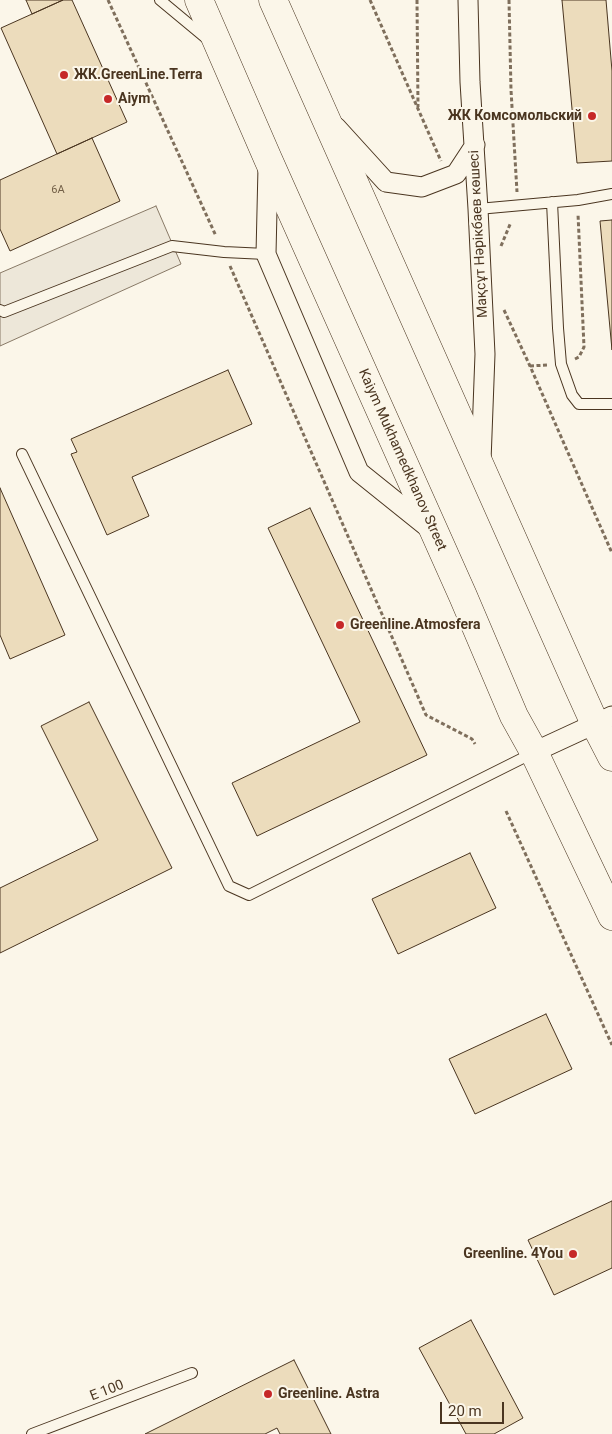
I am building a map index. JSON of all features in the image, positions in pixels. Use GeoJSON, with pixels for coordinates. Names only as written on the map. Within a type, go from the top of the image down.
{"type":"FeatureCollection","features":[{"type":"Feature","properties":{"kind":"main road","name":"Kaiym Mukhamedkhanov Street"},"geometry":{"type":"LineString","coordinates":[[199,0],[514,716],[534,752],[612,916]]}},
{"type":"Feature","properties":{"kind":"main road"},"geometry":{"type":"LineString","coordinates":[[273,0],[284,12],[322,112],[481,468],[604,720],[612,757]]}},
{"type":"Feature","properties":{"kind":"street","name":"Мақсұт Нәрікбаев көшесі"},"geometry":{"type":"LineString","coordinates":[[468,0],[470,82],[475,145],[485,354],[481,468]]}},
{"type":"Feature","properties":{"kind":"street"},"geometry":{"type":"LineString","coordinates":[[322,112],[386,182],[422,187],[448,178],[456,174],[475,145]]}},
{"type":"Feature","properties":{"kind":"street"},"geometry":{"type":"LineString","coordinates":[[268,158],[266,254],[358,472],[434,532]]}},
{"type":"Feature","properties":{"kind":"street"},"geometry":{"type":"LineString","coordinates":[[534,752],[604,720]]}},
{"type":"Feature","properties":{"kind":"lane"},"geometry":{"type":"LineString","coordinates":[[160,0],[220,49]]}},
{"type":"Feature","properties":{"kind":"lane"},"geometry":{"type":"LineString","coordinates":[[478,209],[578,200],[612,194]]}},
{"type":"Feature","properties":{"kind":"lane"},"geometry":{"type":"LineString","coordinates":[[552,202],[561,364],[572,395],[579,404],[612,404]]}},
{"type":"Feature","properties":{"kind":"lane"},"geometry":{"type":"LineString","coordinates":[[0,310],[4,312],[172,246],[224,252],[266,254]]}},
{"type":"Feature","properties":{"kind":"lane"},"geometry":{"type":"LineString","coordinates":[[22,454],[229,886],[249,895],[534,752]]}},
{"type":"Feature","properties":{"kind":"lane","name":"E 100"},"geometry":{"type":"LineString","coordinates":[[32,1434],[192,1373]]}},
{"type":"Feature","properties":{"kind":"path"},"geometry":{"type":"LineString","coordinates":[[108,0],[224,252],[426,715],[472,739],[475,744]]}},
{"type":"Feature","properties":{"kind":"path"},"geometry":{"type":"LineString","coordinates":[[370,0],[448,178]]}},
{"type":"Feature","properties":{"kind":"path"},"geometry":{"type":"LineString","coordinates":[[417,0],[418,109]]}},
{"type":"Feature","properties":{"kind":"path"},"geometry":{"type":"LineString","coordinates":[[500,247],[517,205],[511,90],[509,0]]}},
{"type":"Feature","properties":{"kind":"path"},"geometry":{"type":"LineString","coordinates":[[561,364],[579,357],[584,347],[578,200]]}},
{"type":"Feature","properties":{"kind":"path"},"geometry":{"type":"LineString","coordinates":[[502,305],[612,554]]}},
{"type":"Feature","properties":{"kind":"path"},"geometry":{"type":"LineString","coordinates":[[506,811],[612,1046]]}},
{"type":"Feature","properties":{"kind":"shaded area"},"geometry":{"type":"Polygon","coordinates":[[[156,206],[181,264],[0,346],[0,273],[156,206]]]}},
{"type":"Feature","properties":{"kind":"building"},"geometry":{"type":"Polygon","coordinates":[[[26,0],[63,0],[32,14],[26,0]]]}},
{"type":"Feature","properties":{"kind":"building","name":"ЖК.GreenLine.Terra"},"geometry":{"type":"Polygon","coordinates":[[[63,0],[72,0],[127,122],[57,154],[1,28],[63,0]]]}},
{"type":"Feature","properties":{"kind":"building","name":"ЖК Комсомольский"},"geometry":{"type":"Polygon","coordinates":[[[562,0],[606,0],[612,71],[612,161],[577,163],[562,0]]]}},
{"type":"Feature","properties":{"kind":"building"},"geometry":{"type":"Polygon","coordinates":[[[92,138],[120,201],[10,251],[0,229],[0,180],[92,138]]]}},
{"type":"Feature","properties":{"kind":"building"},"geometry":{"type":"Polygon","coordinates":[[[612,220],[612,350],[600,221],[612,220]]]}},
{"type":"Feature","properties":{"kind":"building"},"geometry":{"type":"Polygon","coordinates":[[[228,370],[252,424],[132,477],[149,516],[107,535],[71,454],[77,452],[71,439],[228,370]]]}},
{"type":"Feature","properties":{"kind":"building"},"geometry":{"type":"Polygon","coordinates":[[[0,488],[65,635],[10,659],[0,635],[0,488]]]}},
{"type":"Feature","properties":{"kind":"building","name":"Greenline.Atmosfera"},"geometry":{"type":"Polygon","coordinates":[[[310,508],[427,755],[257,836],[232,783],[360,722],[268,528],[310,508]]]}},
{"type":"Feature","properties":{"kind":"building"},"geometry":{"type":"Polygon","coordinates":[[[89,702],[172,868],[0,953],[0,888],[98,840],[41,726],[89,702]]]}},
{"type":"Feature","properties":{"kind":"building"},"geometry":{"type":"Polygon","coordinates":[[[470,853],[496,908],[398,954],[372,899],[470,853]]]}},
{"type":"Feature","properties":{"kind":"building"},"geometry":{"type":"Polygon","coordinates":[[[546,1014],[572,1069],[475,1114],[449,1059],[546,1014]]]}},
{"type":"Feature","properties":{"kind":"building","name":"Greenline. 4You"},"geometry":{"type":"Polygon","coordinates":[[[612,1201],[612,1268],[554,1295],[528,1240],[612,1201]]]}},
{"type":"Feature","properties":{"kind":"building"},"geometry":{"type":"Polygon","coordinates":[[[471,1320],[523,1418],[494,1434],[466,1434],[419,1348],[471,1320]]]}},
{"type":"Feature","properties":{"kind":"building","name":"Greenline. Astra"},"geometry":{"type":"Polygon","coordinates":[[[294,1360],[331,1434],[280,1434],[277,1428],[265,1434],[145,1434],[294,1360]]]}},
{"type":"Feature","properties":{"kind":"place","name":"ЖК.GreenLine.Terra"},"geometry":{"type":"Point","coordinates":[64,75]}},
{"type":"Feature","properties":{"kind":"place","name":"Aiym"},"geometry":{"type":"Point","coordinates":[108,99]}},
{"type":"Feature","properties":{"kind":"place","name":"ЖК Комсомольский"},"geometry":{"type":"Point","coordinates":[592,116]}},
{"type":"Feature","properties":{"kind":"place","name":"Greenline.Atmosfera"},"geometry":{"type":"Point","coordinates":[340,625]}},
{"type":"Feature","properties":{"kind":"place","name":"Greenline. 4You"},"geometry":{"type":"Point","coordinates":[573,1254]}},
{"type":"Feature","properties":{"kind":"place","name":"Greenline. Astra"},"geometry":{"type":"Point","coordinates":[268,1394]}}]}
